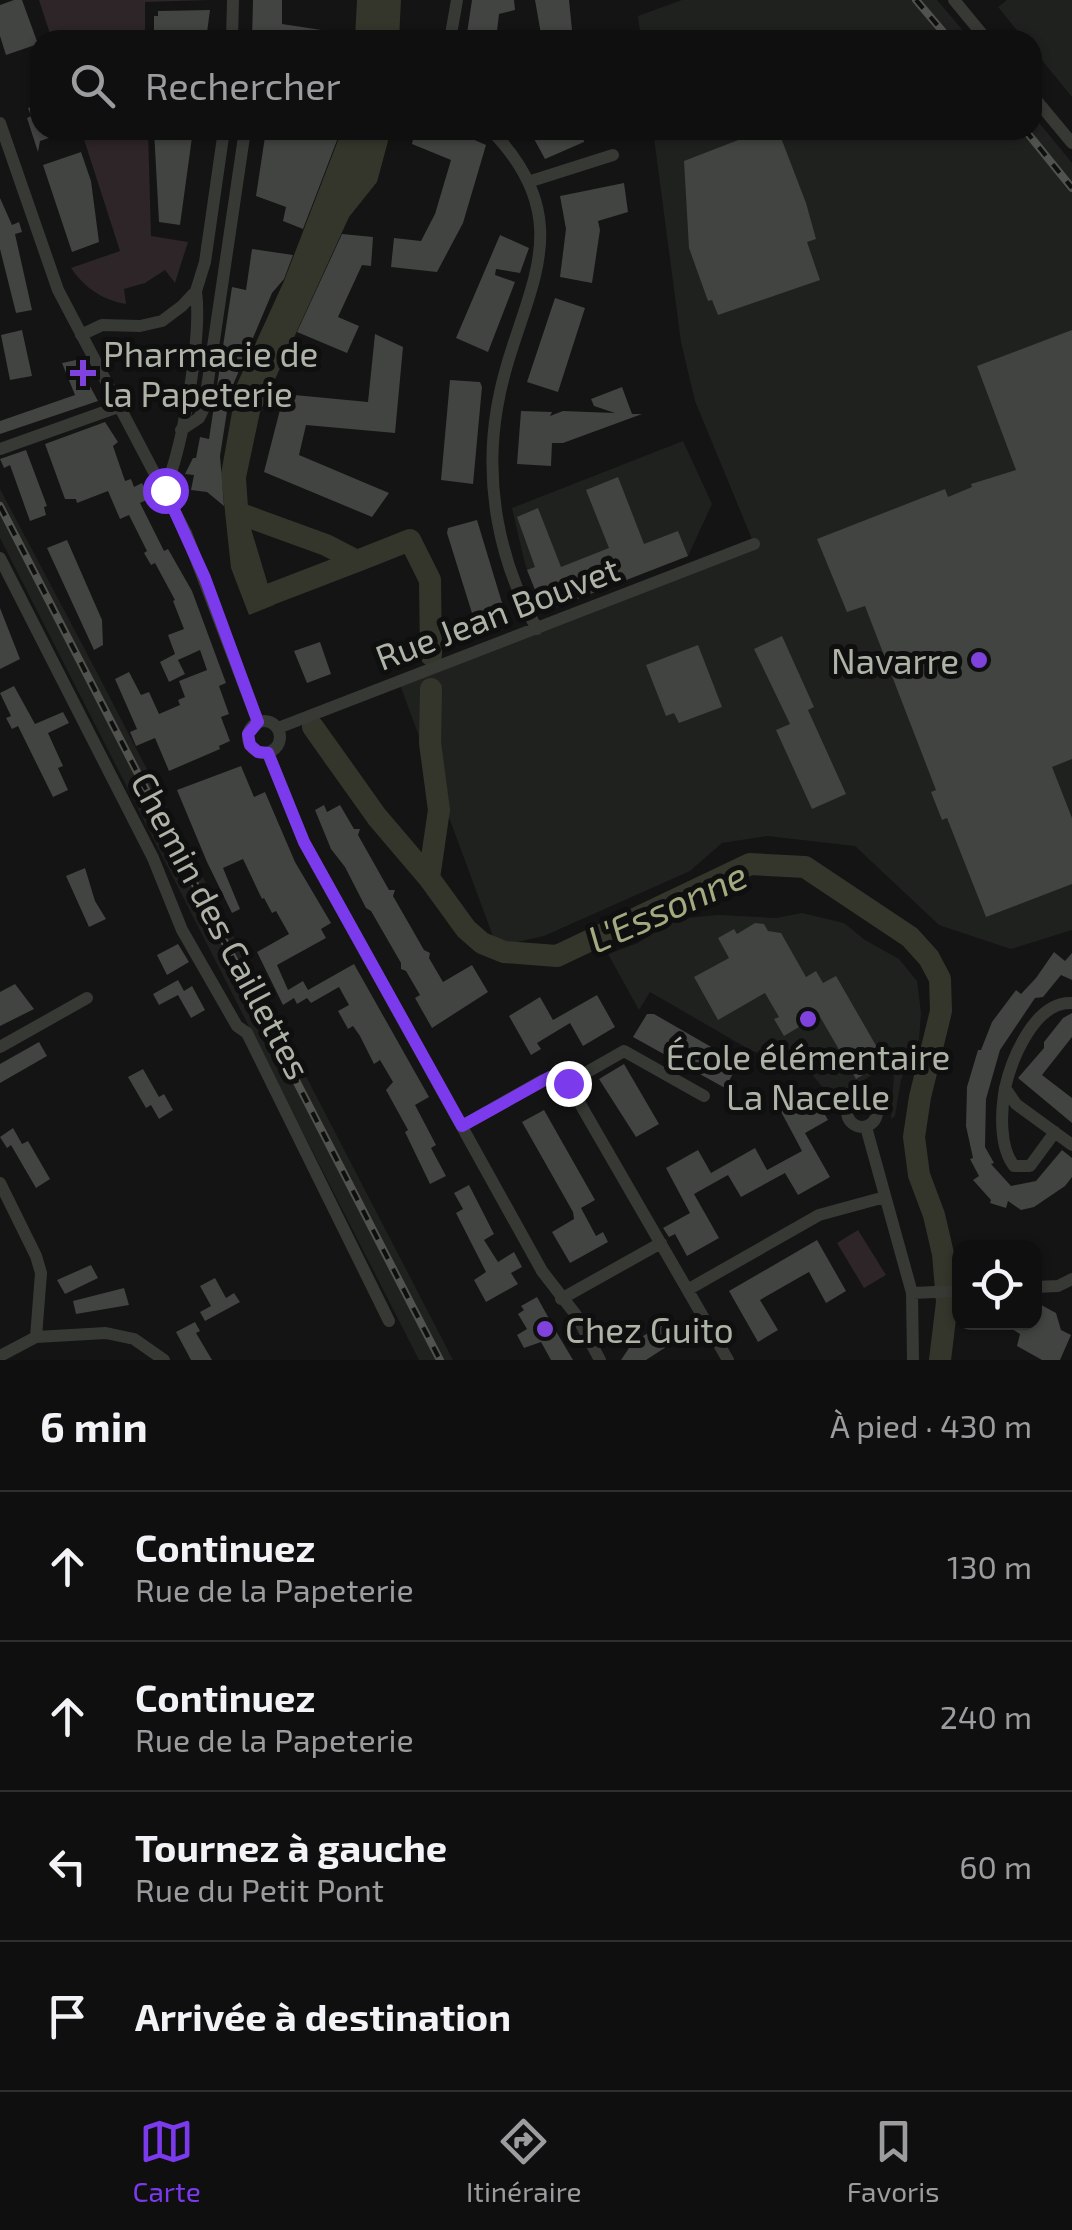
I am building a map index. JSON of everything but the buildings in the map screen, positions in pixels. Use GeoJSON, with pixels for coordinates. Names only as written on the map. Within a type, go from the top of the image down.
{"type":"FeatureCollection","features":[{"type":"Feature","properties":{"kind":"street"},"geometry":{"type":"LineString","coordinates":[[232,30],[233,0]]}},
{"type":"Feature","properties":{"kind":"street"},"geometry":{"type":"LineString","coordinates":[[452,30],[458,0]]}},
{"type":"Feature","properties":{"kind":"street"},"geometry":{"type":"LineString","coordinates":[[954,0],[979,30]]}},
{"type":"Feature","properties":{"kind":"street"},"geometry":{"type":"LineString","coordinates":[[1042,107],[1072,143]]}},
{"type":"Feature","properties":{"kind":"street"},"geometry":{"type":"LineString","coordinates":[[0,123],[58,290],[165,490],[205,578],[258,722]]}},
{"type":"Feature","properties":{"kind":"street"},"geometry":{"type":"LineString","coordinates":[[165,490],[181,430],[198,316],[196,291],[205,262],[223,140]]}},
{"type":"Feature","properties":{"kind":"street"},"geometry":{"type":"LineString","coordinates":[[181,430],[199,418],[204,408],[244,140]]}},
{"type":"Feature","properties":{"kind":"street"},"geometry":{"type":"LineString","coordinates":[[499,140],[528,182],[539,219],[540,258],[497,407],[492,476],[507,564],[522,606],[536,629]]}},
{"type":"Feature","properties":{"kind":"street"},"geometry":{"type":"LineString","coordinates":[[528,182],[613,155]]}},
{"type":"Feature","properties":{"kind":"street"},"geometry":{"type":"LineString","coordinates":[[81,335],[102,325],[140,326],[162,321],[196,291]]}},
{"type":"Feature","properties":{"kind":"street"},"geometry":{"type":"LineString","coordinates":[[0,450],[118,407]]}},
{"type":"Feature","properties":{"kind":"street","name":"Rue Jean Bouvet"},"geometry":{"type":"LineString","coordinates":[[285,726],[754,544]]}},
{"type":"Feature","properties":{"kind":"street","name":"Chemin des Caillettes"},"geometry":{"type":"LineString","coordinates":[[0,558],[153,858],[182,930],[237,1026],[247,1034],[389,1321]]}},
{"type":"Feature","properties":{"kind":"street"},"geometry":{"type":"LineString","coordinates":[[258,722],[285,726],[280,741],[268,753],[258,752],[248,740],[250,729],[258,722]]}},
{"type":"Feature","properties":{"kind":"street"},"geometry":{"type":"LineString","coordinates":[[268,753],[304,842],[542,1271],[576,1315],[600,1360]]}},
{"type":"Feature","properties":{"kind":"street"},"geometry":{"type":"LineString","coordinates":[[0,1047],[86,998]]}},
{"type":"Feature","properties":{"kind":"street"},"geometry":{"type":"LineString","coordinates":[[1054,1132],[1030,1166],[1014,1166],[1007,1157],[1004,1088],[1010,1065],[1039,1018],[1057,1004],[1072,1002]]}},
{"type":"Feature","properties":{"kind":"street"},"geometry":{"type":"LineString","coordinates":[[568,1083],[624,1051],[704,1096]]}},
{"type":"Feature","properties":{"kind":"street"},"geometry":{"type":"LineString","coordinates":[[462,1126],[550,1077],[568,1083],[728,1360]]}},
{"type":"Feature","properties":{"kind":"street"},"geometry":{"type":"LineString","coordinates":[[1004,1088],[1016,1104],[1072,1145]]}},
{"type":"Feature","properties":{"kind":"street"},"geometry":{"type":"LineString","coordinates":[[866,1127],[912,1293],[914,1360]]}},
{"type":"Feature","properties":{"kind":"street"},"geometry":{"type":"LineString","coordinates":[[0,1183],[41,1273],[36,1337]]}},
{"type":"Feature","properties":{"kind":"street"},"geometry":{"type":"LineString","coordinates":[[689,1289],[819,1216],[885,1197]]}},
{"type":"Feature","properties":{"kind":"street"},"geometry":{"type":"LineString","coordinates":[[562,1298],[661,1243]]}},
{"type":"Feature","properties":{"kind":"street"},"geometry":{"type":"LineString","coordinates":[[1042,1287],[1058,1286],[1072,1279]]}},
{"type":"Feature","properties":{"kind":"street"},"geometry":{"type":"LineString","coordinates":[[912,1293],[952,1291]]}},
{"type":"Feature","properties":{"kind":"street"},"geometry":{"type":"LineString","coordinates":[[562,1298],[592,1360]]}},
{"type":"Feature","properties":{"kind":"street"},"geometry":{"type":"LineString","coordinates":[[0,1356],[36,1337],[121,1334],[164,1360]]}},
{"type":"Feature","properties":{"kind":"shaded area"},"geometry":{"type":"Polygon","coordinates":[[[39,0],[211,0],[145,2],[145,30],[49,30],[39,0]]]}},
{"type":"Feature","properties":{"kind":"shaded area"},"geometry":{"type":"Polygon","coordinates":[[[357,0],[401,0],[400,30],[355,30],[357,0]]]}},
{"type":"Feature","properties":{"kind":"shaded area"},"geometry":{"type":"Polygon","coordinates":[[[682,0],[937,0],[962,30],[640,30],[638,16],[682,0]]]}},
{"type":"Feature","properties":{"kind":"shaded area"},"geometry":{"type":"Polygon","coordinates":[[[1007,0],[1072,0],[1072,97],[1042,60],[1042,30],[1017,30],[998,7],[1007,0]]]}},
{"type":"Feature","properties":{"kind":"shaded area"},"geometry":{"type":"Polygon","coordinates":[[[1042,126],[1072,163],[1072,930],[1011,949],[939,925],[855,846],[767,836],[722,843],[690,871],[544,936],[508,944],[494,939],[399,682],[754,544],[695,401],[681,342],[654,140],[1042,140],[1042,126]]]}},
{"type":"Feature","properties":{"kind":"shaded area"},"geometry":{"type":"Polygon","coordinates":[[[84,140],[148,140],[151,236],[188,242],[175,283],[165,270],[145,283],[124,289],[126,304],[95,292],[71,268],[120,251],[84,140]]]}},
{"type":"Feature","properties":{"kind":"shaded area"},"geometry":{"type":"Polygon","coordinates":[[[338,140],[388,140],[377,182],[349,217],[260,412],[246,478],[249,522],[274,605],[249,615],[231,568],[221,474],[237,384],[284,281],[338,140]]]}},
{"type":"Feature","properties":{"kind":"shaded area"},"geometry":{"type":"Polygon","coordinates":[[[683,441],[712,504],[688,556],[544,612],[525,564],[512,508],[683,441]]]}},
{"type":"Feature","properties":{"kind":"shaded area"},"geometry":{"type":"Polygon","coordinates":[[[0,489],[453,1360],[419,1360],[0,538],[0,489]]]}},
{"type":"Feature","properties":{"kind":"shaded area","name":"École élémentaire La Nacelle"},"geometry":{"type":"Polygon","coordinates":[[[802,913],[844,923],[899,959],[917,981],[919,1039],[901,1080],[895,1116],[891,1119],[894,1073],[879,1071],[832,1099],[806,1067],[752,1051],[650,992],[639,1010],[608,954],[638,943],[667,923],[687,918],[776,918],[802,913]]]}},
{"type":"Feature","properties":{"kind":"shaded area"},"geometry":{"type":"Polygon","coordinates":[[[858,1230],[886,1275],[864,1288],[837,1243],[858,1230]]]}},
{"type":"Feature","properties":{"kind":"waterway"},"geometry":{"type":"LineString","coordinates":[[238,513],[326,545],[357,561],[410,540],[430,580],[431,655]]}},
{"type":"Feature","properties":{"kind":"waterway"},"geometry":{"type":"LineString","coordinates":[[258,599],[357,561]]}},
{"type":"Feature","properties":{"kind":"waterway"},"geometry":{"type":"LineString","coordinates":[[429,878],[439,810],[430,743],[431,689]]}},
{"type":"Feature","properties":{"kind":"waterway","name":"L'Essonne"},"geometry":{"type":"LineString","coordinates":[[313,727],[377,817],[466,929],[482,943],[504,952],[557,956],[750,864],[805,867],[910,937],[929,958],[940,979],[941,1011],[914,1137],[919,1175],[943,1254],[947,1302],[940,1360]]}},
{"type":"Feature","properties":{"kind":"railway"},"geometry":{"type":"LineString","coordinates":[[916,0],[942,30]]}},
{"type":"Feature","properties":{"kind":"railway"},"geometry":{"type":"LineString","coordinates":[[1033,140],[1072,188]]}},
{"type":"Feature","properties":{"kind":"railway"},"geometry":{"type":"LineString","coordinates":[[0,506],[440,1360]]}},
{"type":"Feature","properties":{"kind":"place","name":"Pharmacie de la Papeterie"},"geometry":{"type":"Point","coordinates":[83,373]}},
{"type":"Feature","properties":{"kind":"place","name":"Navarre"},"geometry":{"type":"Point","coordinates":[979,660]}},
{"type":"Feature","properties":{"kind":"place","name":"École élémentaire La Nacelle"},"geometry":{"type":"Point","coordinates":[808,1019]}},
{"type":"Feature","properties":{"kind":"place","name":"Chez Guito"},"geometry":{"type":"Point","coordinates":[545,1329]}},
{"type":"Feature","properties":{"kind":"route"},"geometry":{"type":"LineString","coordinates":[[165,490],[205,578],[258,722],[248,734],[250,745],[258,752],[268,753],[304,842],[462,1126],[550,1077],[568,1083]]}}]}
